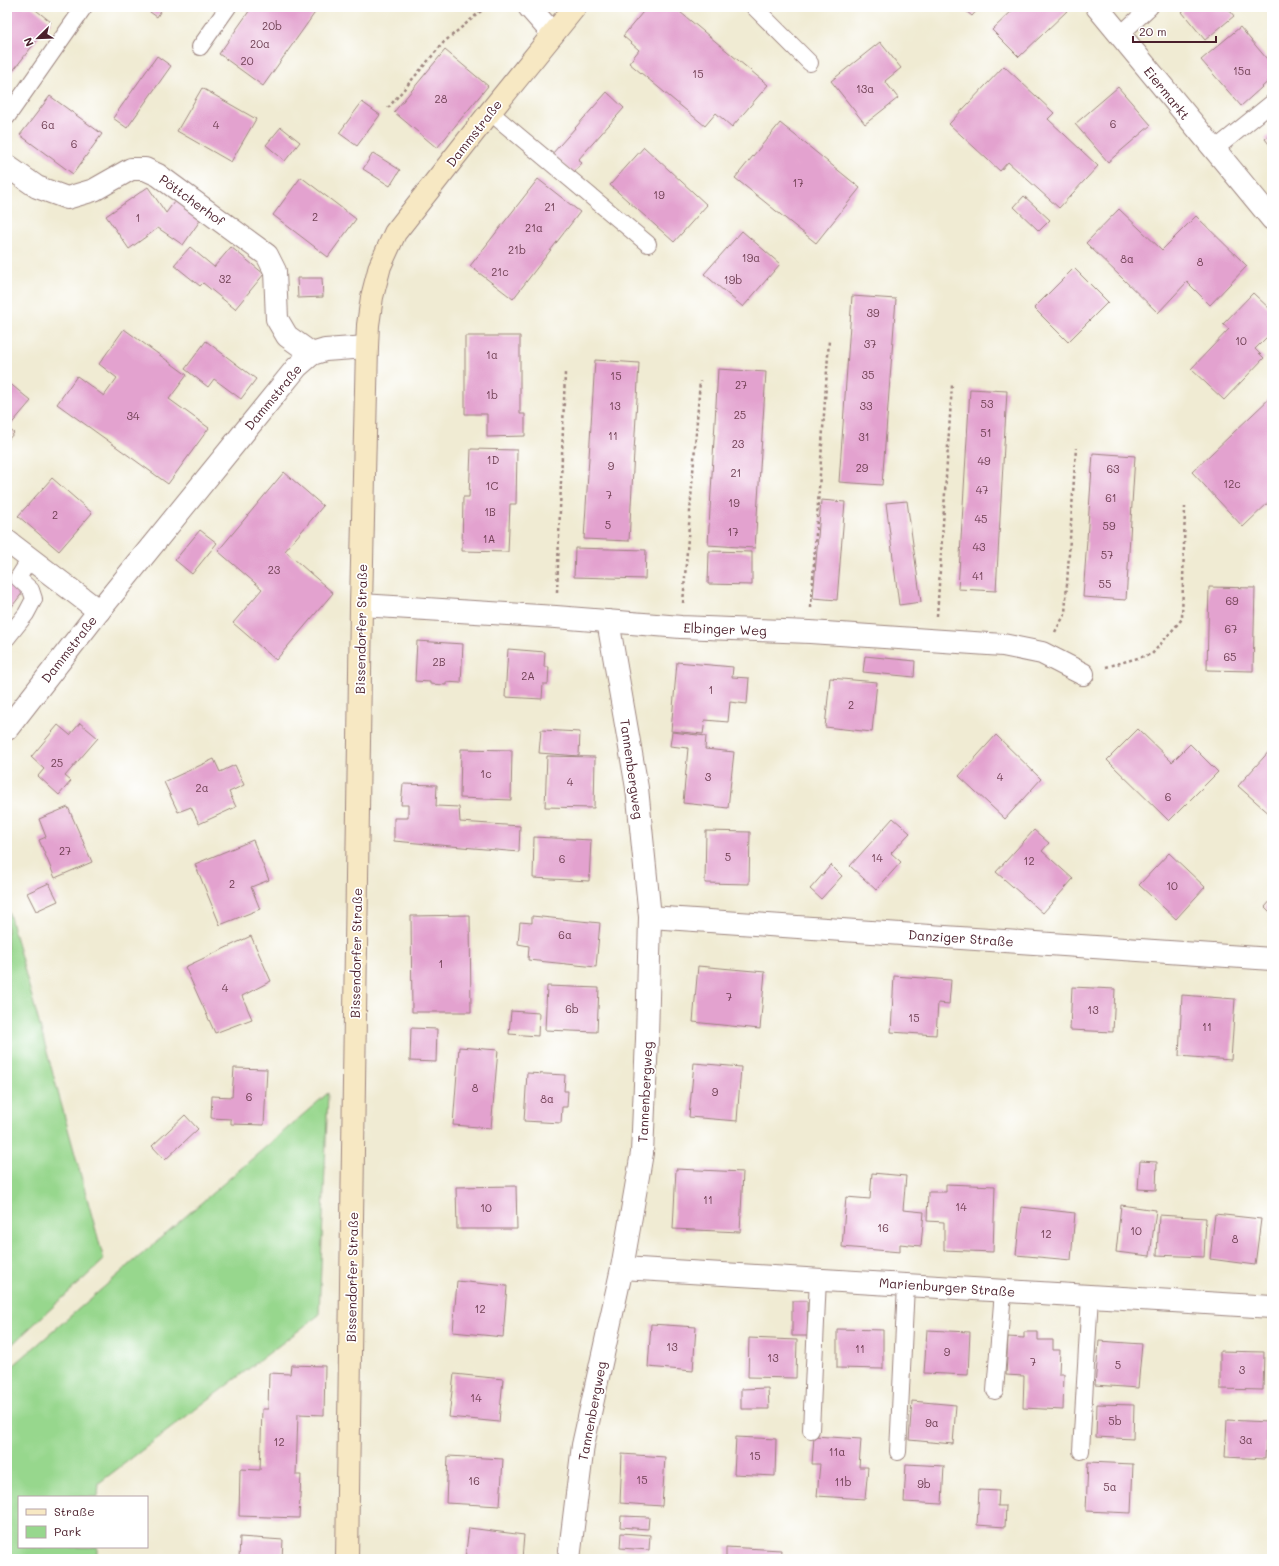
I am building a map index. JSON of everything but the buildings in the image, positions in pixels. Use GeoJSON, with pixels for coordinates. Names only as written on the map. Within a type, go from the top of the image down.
{"type":"FeatureCollection","features":[{"type":"Feature","properties":{"kind":"main road","name":"Dammstraße"},"geometry":{"type":"LineString","coordinates":[[367,347],[372,297],[380,266],[395,233],[575,7]]}},
{"type":"Feature","properties":{"kind":"main road","name":"Bissendorfer Straße"},"geometry":{"type":"LineString","coordinates":[[347,1559],[361,605],[367,347]]}},
{"type":"Feature","properties":{"kind":"street"},"geometry":{"type":"LineString","coordinates":[[529,7],[553,34]]}},
{"type":"Feature","properties":{"kind":"street","name":"Eiermarkt"},"geometry":{"type":"LineString","coordinates":[[1096,7],[1272,219]]}},
{"type":"Feature","properties":{"kind":"street","name":"Pöttcherhof"},"geometry":{"type":"LineString","coordinates":[[7,166],[37,187],[67,198],[94,190],[131,169],[145,169],[158,175],[267,255],[275,271],[277,319],[287,336],[312,354]]}},
{"type":"Feature","properties":{"kind":"street","name":"Dammstraße"},"geometry":{"type":"LineString","coordinates":[[7,729],[99,611],[297,367],[312,354],[325,350],[367,347]]}},
{"type":"Feature","properties":{"kind":"street"},"geometry":{"type":"LineString","coordinates":[[7,541],[99,611]]}},
{"type":"Feature","properties":{"kind":"street","name":"Elbinger Weg"},"geometry":{"type":"LineString","coordinates":[[361,605],[556,617],[681,627],[810,632],[1002,645],[1042,653],[1083,674]]}},
{"type":"Feature","properties":{"kind":"street","name":"Tannenbergweg"},"geometry":{"type":"LineString","coordinates":[[569,1559],[583,1445],[622,1268],[642,1153],[647,1039],[650,917],[637,788],[608,621]]}},
{"type":"Feature","properties":{"kind":"street","name":"Danziger Straße"},"geometry":{"type":"LineString","coordinates":[[650,917],[1272,959]]}},
{"type":"Feature","properties":{"kind":"street","name":"Marienburger Straße"},"geometry":{"type":"LineString","coordinates":[[622,1268],[1272,1307]]}},
{"type":"Feature","properties":{"kind":"lane"},"geometry":{"type":"LineString","coordinates":[[7,117],[84,7]]}},
{"type":"Feature","properties":{"kind":"lane"},"geometry":{"type":"LineString","coordinates":[[200,47],[228,7]]}},
{"type":"Feature","properties":{"kind":"lane"},"geometry":{"type":"LineString","coordinates":[[754,7],[810,63]]}},
{"type":"Feature","properties":{"kind":"lane"},"geometry":{"type":"LineString","coordinates":[[1120,35],[1150,7]]}},
{"type":"Feature","properties":{"kind":"lane"},"geometry":{"type":"LineString","coordinates":[[1214,150],[1272,103]]}},
{"type":"Feature","properties":{"kind":"lane"},"geometry":{"type":"LineString","coordinates":[[490,112],[648,244]]}},
{"type":"Feature","properties":{"kind":"lane"},"geometry":{"type":"LineString","coordinates":[[7,638],[26,614],[34,599],[31,590],[18,578],[30,559]]}},
{"type":"Feature","properties":{"kind":"lane"},"geometry":{"type":"LineString","coordinates":[[811,1430],[818,1279]]}},
{"type":"Feature","properties":{"kind":"lane"},"geometry":{"type":"LineString","coordinates":[[898,1452],[906,1285]]}},
{"type":"Feature","properties":{"kind":"lane"},"geometry":{"type":"LineString","coordinates":[[995,1391],[1003,1291]]}},
{"type":"Feature","properties":{"kind":"lane"},"geometry":{"type":"LineString","coordinates":[[1081,1451],[1090,1296]]}},
{"type":"Feature","properties":{"kind":"path"},"geometry":{"type":"LineString","coordinates":[[388,108],[444,42],[486,7]]}},
{"type":"Feature","properties":{"kind":"path"},"geometry":{"type":"LineString","coordinates":[[810,632],[829,340]]}},
{"type":"Feature","properties":{"kind":"path"},"geometry":{"type":"LineString","coordinates":[[556,617],[565,373]]}},
{"type":"Feature","properties":{"kind":"path"},"geometry":{"type":"LineString","coordinates":[[681,627],[700,381]]}},
{"type":"Feature","properties":{"kind":"path"},"geometry":{"type":"LineString","coordinates":[[936,640],[952,385]]}},
{"type":"Feature","properties":{"kind":"path"},"geometry":{"type":"LineString","coordinates":[[1042,653],[1065,614],[1076,448]]}},
{"type":"Feature","properties":{"kind":"path"},"geometry":{"type":"LineString","coordinates":[[1083,674],[1152,654],[1182,619],[1185,507]]}},
{"type":"Feature","properties":{"kind":"green space"},"geometry":{"type":"Polygon","coordinates":[[[7,906],[104,1260],[7,1349],[7,906]]]}},
{"type":"Feature","properties":{"kind":"green space"},"geometry":{"type":"Polygon","coordinates":[[[328,1093],[319,1315],[99,1483],[98,1496],[18,1496],[18,1548],[97,1548],[97,1559],[7,1559],[7,1371],[328,1093]]]}}]}
